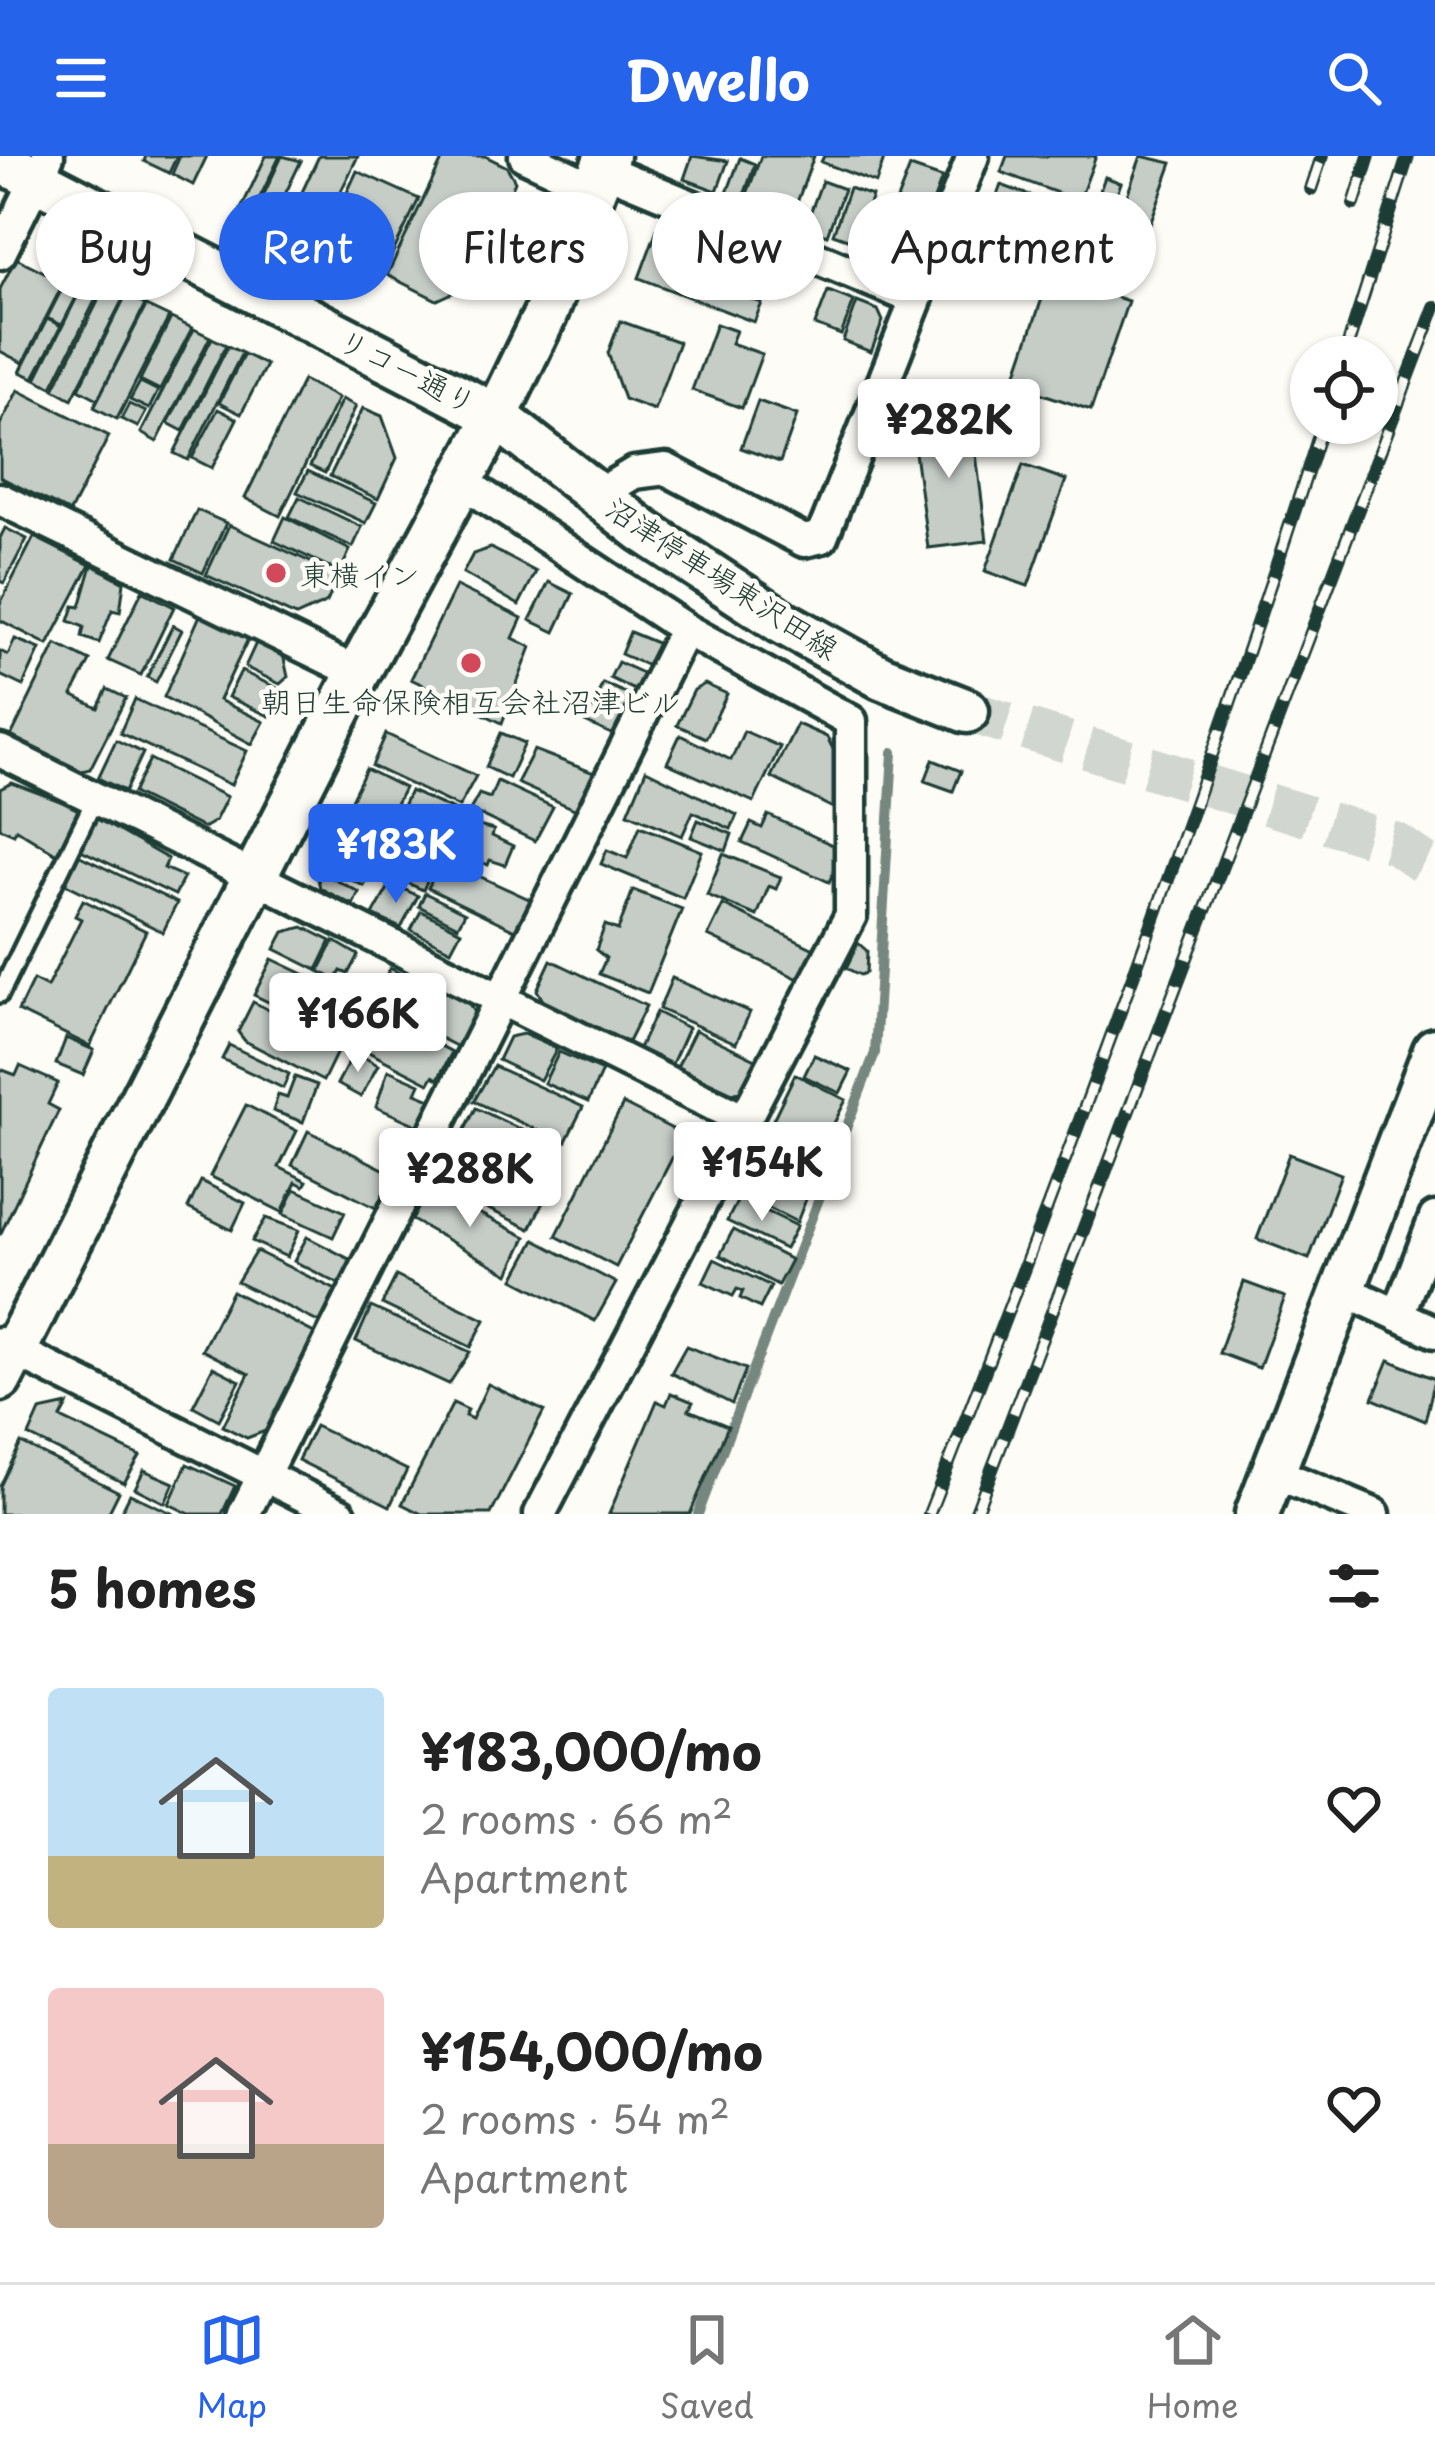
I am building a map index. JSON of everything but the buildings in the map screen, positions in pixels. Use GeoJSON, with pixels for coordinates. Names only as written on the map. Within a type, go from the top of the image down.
{"type":"FeatureCollection","features":[{"type":"Feature","properties":{"kind":"street"},"geometry":{"type":"LineString","coordinates":[[525,156],[601,171],[848,271]]}},
{"type":"Feature","properties":{"kind":"street"},"geometry":{"type":"LineString","coordinates":[[958,192],[973,156]]}},
{"type":"Feature","properties":{"kind":"street"},"geometry":{"type":"LineString","coordinates":[[0,253],[28,165]]}},
{"type":"Feature","properties":{"kind":"street","name":"リコー通り"},"geometry":{"type":"LineString","coordinates":[[28,165],[496,416]]}},
{"type":"Feature","properties":{"kind":"street"},"geometry":{"type":"LineString","coordinates":[[340,1514],[5,1357],[496,416],[544,315],[601,171]]}},
{"type":"Feature","properties":{"kind":"street"},"geometry":{"type":"LineString","coordinates":[[598,495],[634,473],[666,469],[804,541],[822,537],[913,300]]}},
{"type":"Feature","properties":{"kind":"street","name":"沼津停車場東沢田線"},"geometry":{"type":"LineString","coordinates":[[496,416],[598,495],[782,622],[881,677],[967,711]]}},
{"type":"Feature","properties":{"kind":"street"},"geometry":{"type":"LineString","coordinates":[[460,480],[685,629],[850,721],[851,915],[541,1514]]}},
{"type":"Feature","properties":{"kind":"street"},"geometry":{"type":"LineString","coordinates":[[0,499],[358,673]]}},
{"type":"Feature","properties":{"kind":"street"},"geometry":{"type":"LineString","coordinates":[[244,1514],[685,629]]}},
{"type":"Feature","properties":{"kind":"street"},"geometry":{"type":"LineString","coordinates":[[0,751],[744,1120]]}},
{"type":"Feature","properties":{"kind":"street"},"geometry":{"type":"LineString","coordinates":[[1257,1514],[1435,1050]]}},
{"type":"Feature","properties":{"kind":"street"},"geometry":{"type":"LineString","coordinates":[[1397,1315],[1435,1218]]}},
{"type":"Feature","properties":{"kind":"street"},"geometry":{"type":"LineString","coordinates":[[1346,1291],[1435,1332]]}},
{"type":"Feature","properties":{"kind":"street"},"geometry":{"type":"LineString","coordinates":[[1274,1472],[1374,1514]]}},
{"type":"Feature","properties":{"kind":"lane"},"geometry":{"type":"LineString","coordinates":[[0,994],[95,799]]}},
{"type":"Feature","properties":{"kind":"waterway"},"geometry":{"type":"LineString","coordinates":[[698,1514],[875,1053],[893,752]]}},
{"type":"Feature","properties":{"kind":"tunnel"},"geometry":{"type":"LineString","coordinates":[[967,711],[1397,844],[1435,871]]}},
{"type":"Feature","properties":{"kind":"railway"},"geometry":{"type":"LineString","coordinates":[[1311,189],[1322,156]]}},
{"type":"Feature","properties":{"kind":"railway"},"geometry":{"type":"LineString","coordinates":[[1354,204],[1369,156]]}},
{"type":"Feature","properties":{"kind":"railway"},"geometry":{"type":"LineString","coordinates":[[1351,336],[1408,156]]}},
{"type":"Feature","properties":{"kind":"railway"},"geometry":{"type":"LineString","coordinates":[[975,1514],[1435,307]]}},
{"type":"Feature","properties":{"kind":"railway"},"geometry":{"type":"LineString","coordinates":[[929,1514],[1135,972],[1316,444]]}},
{"type":"Feature","properties":{"kind":"place","name":"東横イン"},"geometry":{"type":"Point","coordinates":[276,573]}},
{"type":"Feature","properties":{"kind":"place","name":"朝日生命保険相互会社沼津ビル"},"geometry":{"type":"Point","coordinates":[471,663]}}]}
